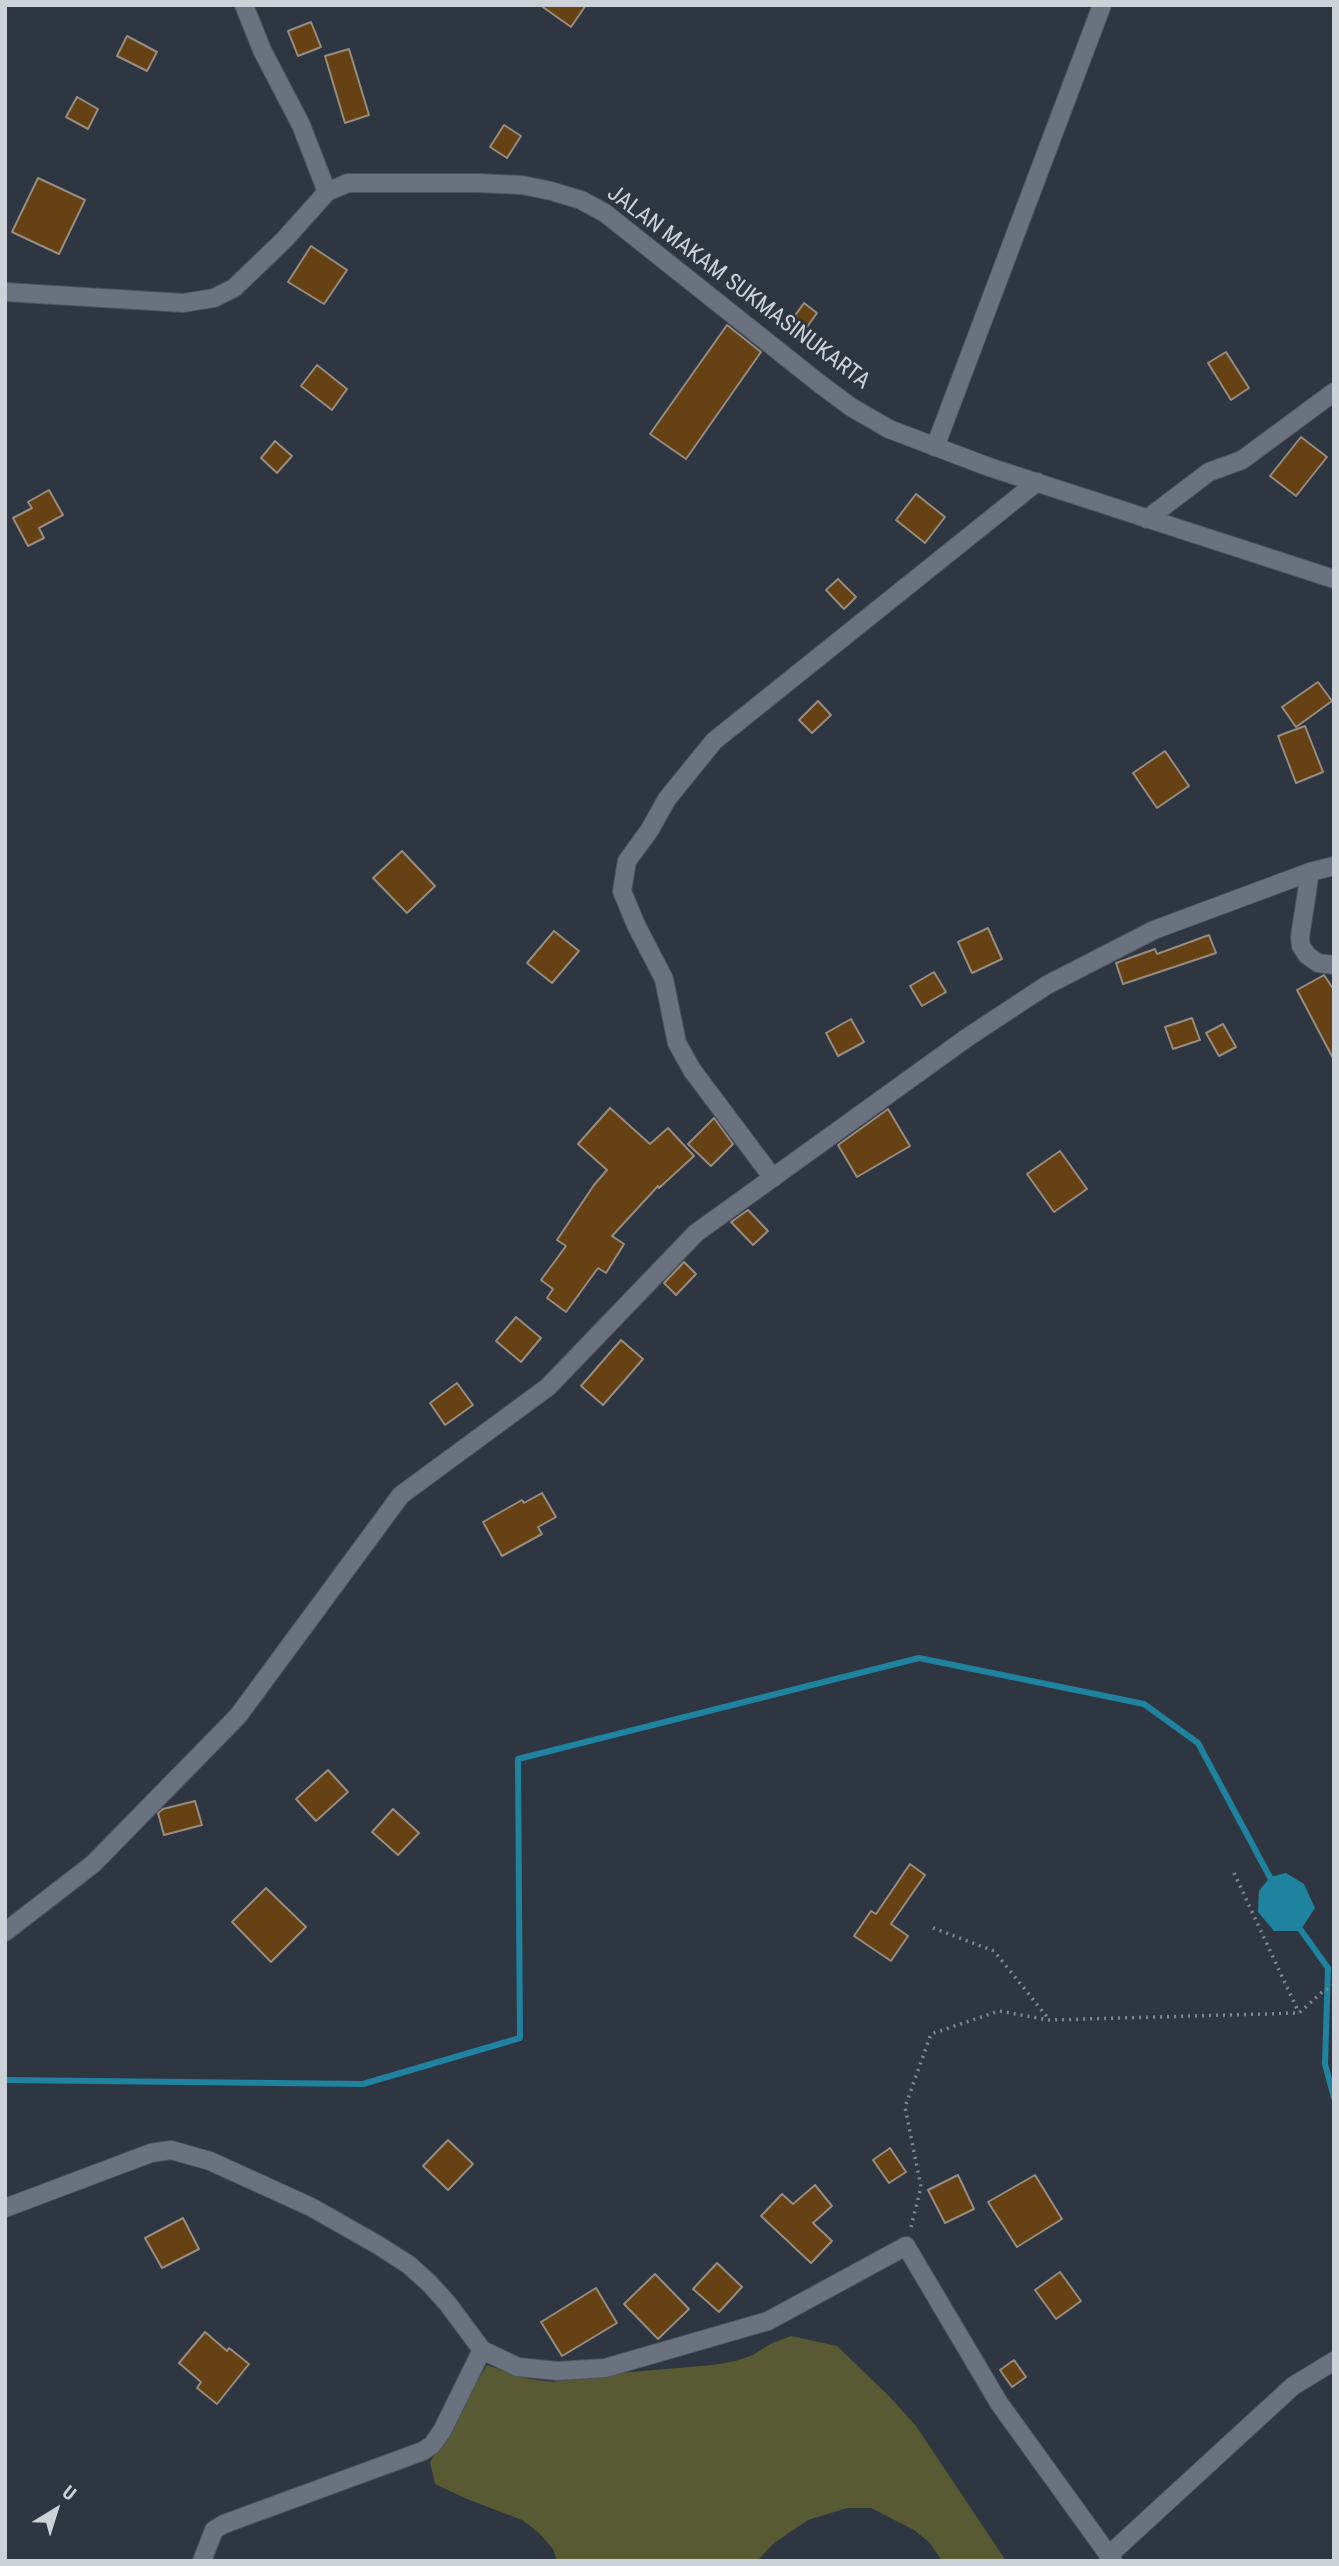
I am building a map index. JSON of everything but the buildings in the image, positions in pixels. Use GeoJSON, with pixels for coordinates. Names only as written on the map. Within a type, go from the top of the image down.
{"type":"FeatureCollection","features":[{"type":"Feature","properties":{"kind":"street"},"geometry":{"type":"LineString","coordinates":[[5,292],[183,303],[214,298],[234,288],[284,240],[327,192],[301,125],[262,50],[244,5]]}},
{"type":"Feature","properties":{"kind":"street"},"geometry":{"type":"LineString","coordinates":[[935,447],[1102,5]]}},
{"type":"Feature","properties":{"kind":"street","name":"JALAN MAKAM SUKMASINUKARTA"},"geometry":{"type":"LineString","coordinates":[[327,192],[348,183],[477,183],[522,185],[581,200],[606,213],[851,407],[889,429],[1037,482],[1334,579]]}},
{"type":"Feature","properties":{"kind":"street"},"geometry":{"type":"LineString","coordinates":[[1147,519],[1209,471],[1242,460],[1334,392]]}},
{"type":"Feature","properties":{"kind":"street"},"geometry":{"type":"LineString","coordinates":[[773,1178],[692,1070],[677,1043],[664,979],[622,891],[627,861],[649,831],[667,799],[714,741],[1037,482]]}},
{"type":"Feature","properties":{"kind":"street"},"geometry":{"type":"LineString","coordinates":[[5,1932],[93,1864],[238,1716],[401,1495],[548,1387],[696,1233],[968,1037],[1047,985],[1154,930],[1310,872],[1334,866]]}},
{"type":"Feature","properties":{"kind":"street"},"geometry":{"type":"LineString","coordinates":[[1310,872],[1301,946],[1307,956],[1318,963],[1334,965]]}},
{"type":"Feature","properties":{"kind":"street"},"geometry":{"type":"LineString","coordinates":[[5,2208],[151,2153],[171,2150],[210,2161],[311,2207],[409,2265],[448,2304],[482,2350],[518,2367],[558,2371],[605,2368],[768,2321],[905,2246],[999,2403],[1111,2558],[1293,2386],[1334,2361]]}},
{"type":"Feature","properties":{"kind":"street"},"geometry":{"type":"LineString","coordinates":[[202,2561],[214,2530],[224,2524],[423,2451],[432,2445],[442,2431],[482,2350]]}},
{"type":"Feature","properties":{"kind":"path"},"geometry":{"type":"LineString","coordinates":[[1234,1873],[1299,2013]]}},
{"type":"Feature","properties":{"kind":"path"},"geometry":{"type":"LineString","coordinates":[[933,1928],[994,1951],[1049,2020]]}},
{"type":"Feature","properties":{"kind":"path"},"geometry":{"type":"LineString","coordinates":[[905,2246],[921,2187],[905,2107],[931,2034],[999,2011],[1049,2020],[1299,2013],[1334,1985]]}},
{"type":"Feature","properties":{"kind":"green space"},"geometry":{"type":"Polygon","coordinates":[[[791,2336],[837,2346],[889,2396],[916,2426],[1006,2561],[942,2561],[929,2542],[914,2530],[871,2508],[847,2508],[808,2520],[774,2543],[757,2561],[557,2561],[553,2549],[539,2533],[522,2520],[435,2484],[430,2462],[487,2365],[529,2379],[553,2382],[582,2376],[735,2361],[791,2336]]]}},
{"type":"Feature","properties":{"kind":"water"},"geometry":{"type":"Polygon","coordinates":[[[1286,1873],[1304,1884],[1315,1908],[1300,1931],[1274,1931],[1258,1912],[1259,1891],[1270,1877],[1286,1873]]]}},
{"type":"Feature","properties":{"kind":"waterway"},"geometry":{"type":"LineString","coordinates":[[5,2080],[363,2084],[520,2038],[518,1759],[919,1658],[1144,1704],[1198,1743],[1273,1883]]}},
{"type":"Feature","properties":{"kind":"waterway"},"geometry":{"type":"LineString","coordinates":[[1298,1926],[1328,1968],[1325,2064],[1334,2098]]}}]}
